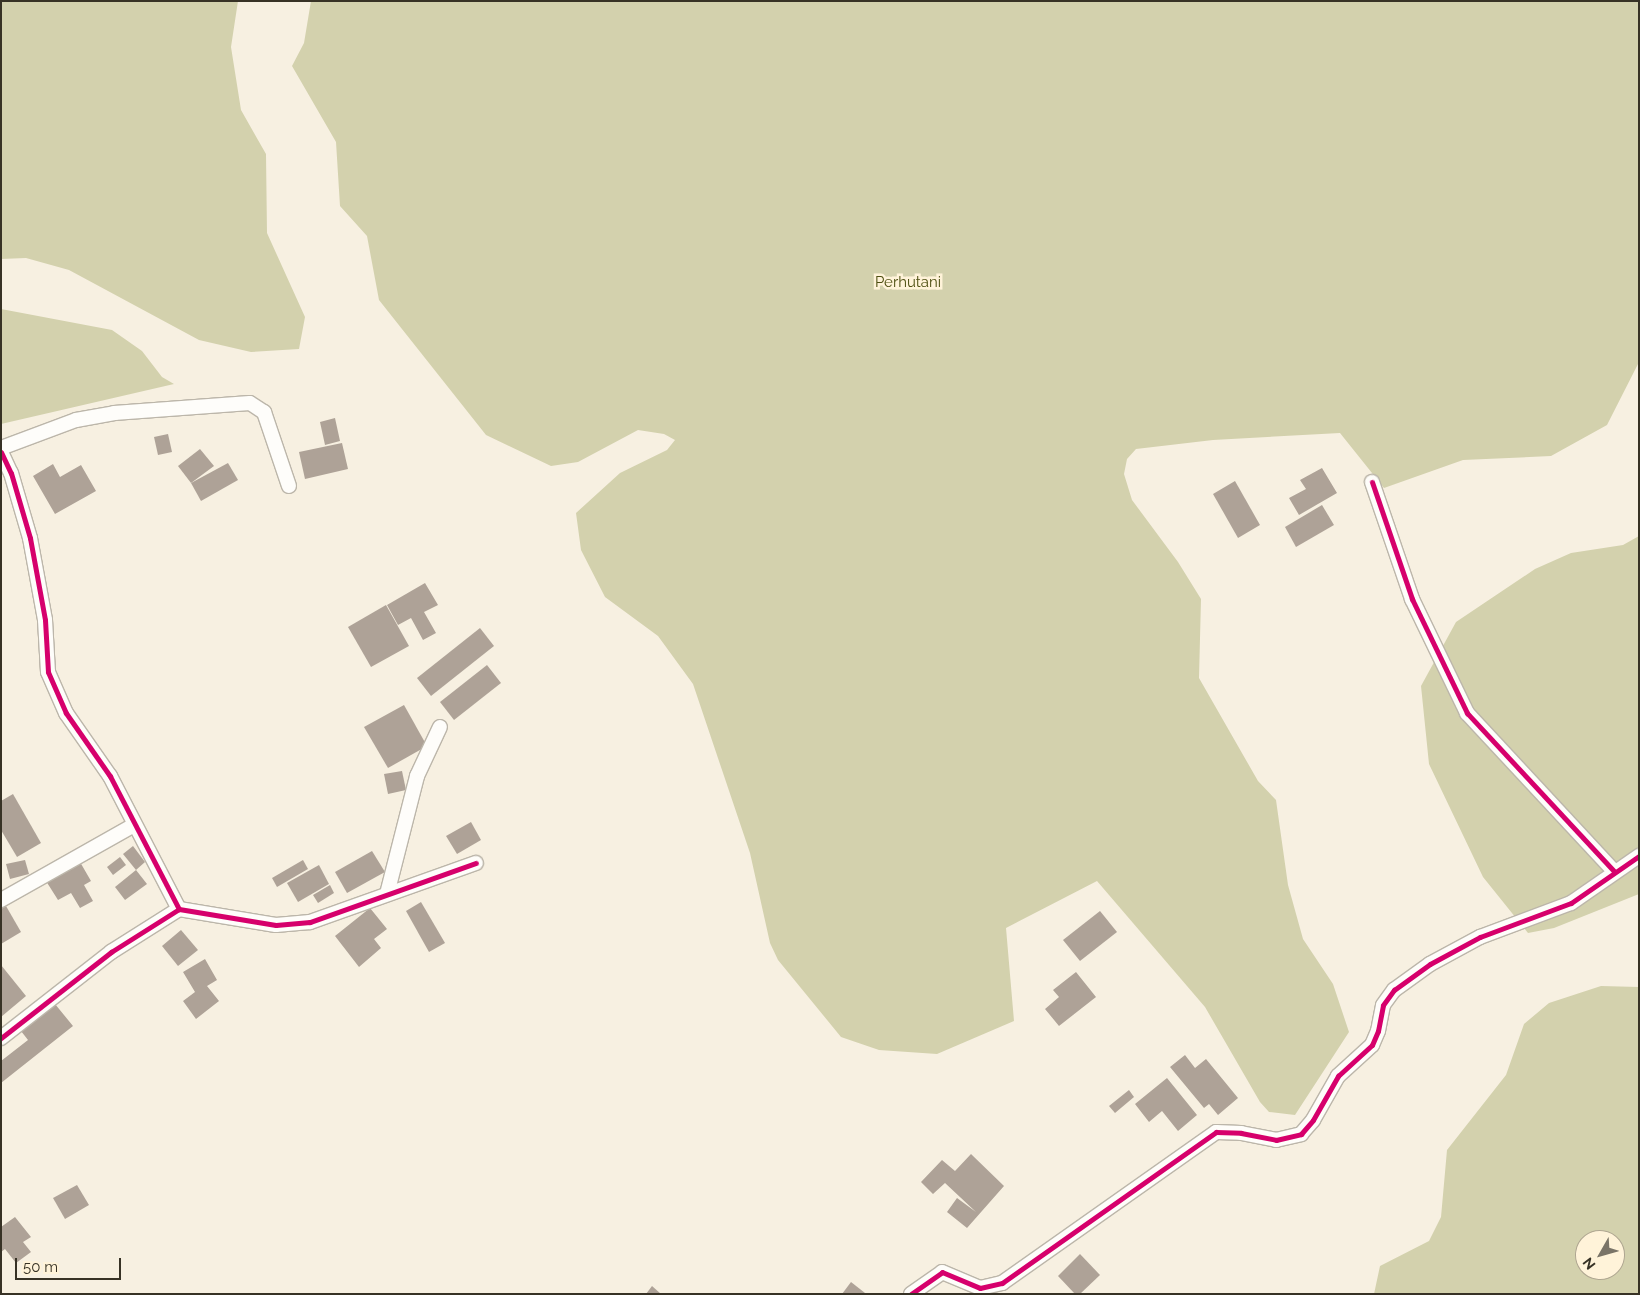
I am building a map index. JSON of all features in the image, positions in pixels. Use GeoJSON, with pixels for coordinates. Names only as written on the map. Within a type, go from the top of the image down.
{"type":"FeatureCollection","features":[{"type":"Feature","properties":{"kind":"street"},"geometry":{"type":"LineString","coordinates":[[180,909],[134,825],[110,776],[66,713],[48,672],[45,620],[30,538],[11,473],[1,450],[76,420],[114,413],[250,403],[264,412],[288,486]]}},
{"type":"Feature","properties":{"kind":"street"},"geometry":{"type":"LineString","coordinates":[[1372,482],[1412,599],[1467,713],[1615,872]]}},
{"type":"Feature","properties":{"kind":"street"},"geometry":{"type":"LineString","coordinates":[[387,894],[417,776],[440,727]]}},
{"type":"Feature","properties":{"kind":"street"},"geometry":{"type":"LineString","coordinates":[[1,900],[134,825]]}},
{"type":"Feature","properties":{"kind":"street"},"geometry":{"type":"LineString","coordinates":[[911,1294],[942,1272],[980,1288],[1002,1283],[1216,1132],[1241,1132],[1276,1140],[1301,1134],[1313,1120],[1338,1076],[1372,1046],[1383,1005],[1394,990],[1430,964],[1472,941],[1571,903],[1639,856]]}},
{"type":"Feature","properties":{"kind":"street"},"geometry":{"type":"LineString","coordinates":[[1,1038],[103,958],[180,909],[276,925],[310,922],[476,863]]}},
{"type":"Feature","properties":{"kind":"green space"},"geometry":{"type":"Polygon","coordinates":[[[1,1],[238,1],[231,47],[241,110],[266,154],[267,233],[305,317],[299,349],[251,352],[199,340],[69,270],[26,258],[1,259],[1,1]]]}},
{"type":"Feature","properties":{"kind":"green space","name":"Perhutani"},"geometry":{"type":"Polygon","coordinates":[[[311,1],[1639,1],[1639,362],[1607,425],[1551,456],[1463,460],[1384,488],[1340,433],[1213,440],[1136,449],[1127,459],[1124,474],[1132,500],[1178,562],[1201,599],[1199,678],[1258,781],[1276,800],[1288,885],[1303,939],[1333,984],[1349,1032],[1295,1115],[1269,1112],[1260,1102],[1205,1007],[1097,881],[1006,928],[1014,1021],[937,1054],[879,1050],[841,1037],[778,960],[770,943],[750,853],[693,684],[658,636],[605,597],[581,550],[576,513],[620,473],[667,450],[675,440],[664,434],[638,430],[578,462],[551,466],[486,435],[379,300],[367,236],[340,206],[336,142],[292,66],[304,43],[311,1]]]}},
{"type":"Feature","properties":{"kind":"green space"},"geometry":{"type":"Polygon","coordinates":[[[1,309],[112,330],[142,351],[162,377],[174,384],[1,424],[1,309]]]}},
{"type":"Feature","properties":{"kind":"green space"},"geometry":{"type":"Polygon","coordinates":[[[1639,536],[1639,894],[1554,928],[1528,933],[1483,877],[1429,764],[1421,686],[1456,622],[1535,569],[1571,553],[1623,545],[1639,536]]]}},
{"type":"Feature","properties":{"kind":"green space"},"geometry":{"type":"Polygon","coordinates":[[[1601,986],[1639,987],[1639,1294],[1374,1294],[1380,1266],[1429,1241],[1441,1217],[1447,1150],[1506,1075],[1524,1024],[1549,1003],[1601,986]]]}},
{"type":"Feature","properties":{"kind":"building"},"geometry":{"type":"Polygon","coordinates":[[[335,418],[340,441],[325,445],[320,422],[335,418]]]}},
{"type":"Feature","properties":{"kind":"building"},"geometry":{"type":"Polygon","coordinates":[[[168,434],[172,452],[158,455],[154,437],[168,434]]]}},
{"type":"Feature","properties":{"kind":"building"},"geometry":{"type":"Polygon","coordinates":[[[342,443],[348,469],[305,479],[299,452],[342,443]]]}},
{"type":"Feature","properties":{"kind":"building"},"geometry":{"type":"Polygon","coordinates":[[[200,449],[214,466],[191,483],[178,466],[200,449]]]}},
{"type":"Feature","properties":{"kind":"building"},"geometry":{"type":"Polygon","coordinates":[[[228,463],[238,480],[201,501],[191,483],[228,463]]]}},
{"type":"Feature","properties":{"kind":"building"},"geometry":{"type":"Polygon","coordinates":[[[53,464],[60,477],[81,465],[96,491],[55,514],[33,476],[53,464]]]}},
{"type":"Feature","properties":{"kind":"building"},"geometry":{"type":"Polygon","coordinates":[[[1322,468],[1337,493],[1299,515],[1289,498],[1306,489],[1300,480],[1322,468]]]}},
{"type":"Feature","properties":{"kind":"building"},"geometry":{"type":"Polygon","coordinates":[[[1235,481],[1260,525],[1238,538],[1213,494],[1235,481]]]}},
{"type":"Feature","properties":{"kind":"building"},"geometry":{"type":"Polygon","coordinates":[[[1322,505],[1334,525],[1296,547],[1285,527],[1322,505]]]}},
{"type":"Feature","properties":{"kind":"building"},"geometry":{"type":"Polygon","coordinates":[[[425,583],[438,605],[424,612],[436,633],[423,640],[411,618],[398,625],[387,605],[425,583]]]}},
{"type":"Feature","properties":{"kind":"building"},"geometry":{"type":"Polygon","coordinates":[[[386,605],[409,646],[371,667],[348,627],[386,605]]]}},
{"type":"Feature","properties":{"kind":"building"},"geometry":{"type":"Polygon","coordinates":[[[480,628],[494,646],[431,696],[417,678],[480,628]]]}},
{"type":"Feature","properties":{"kind":"building"},"geometry":{"type":"Polygon","coordinates":[[[487,665],[501,683],[454,720],[440,702],[487,665]]]}},
{"type":"Feature","properties":{"kind":"building"},"geometry":{"type":"Polygon","coordinates":[[[404,705],[427,746],[388,768],[364,727],[404,705]]]}},
{"type":"Feature","properties":{"kind":"building"},"geometry":{"type":"Polygon","coordinates":[[[402,771],[406,790],[388,794],[384,774],[402,771]]]}},
{"type":"Feature","properties":{"kind":"building"},"geometry":{"type":"Polygon","coordinates":[[[13,794],[41,843],[17,857],[1,830],[1,801],[13,794]]]}},
{"type":"Feature","properties":{"kind":"building"},"geometry":{"type":"Polygon","coordinates":[[[471,822],[481,840],[457,854],[446,836],[471,822]]]}},
{"type":"Feature","properties":{"kind":"building"},"geometry":{"type":"Polygon","coordinates":[[[133,846],[145,862],[136,870],[123,854],[133,846]]]}},
{"type":"Feature","properties":{"kind":"building"},"geometry":{"type":"Polygon","coordinates":[[[372,851],[385,872],[347,893],[335,872],[372,851]]]}},
{"type":"Feature","properties":{"kind":"building"},"geometry":{"type":"Polygon","coordinates":[[[120,857],[126,865],[113,875],[107,867],[120,857]]]}},
{"type":"Feature","properties":{"kind":"building"},"geometry":{"type":"Polygon","coordinates":[[[25,860],[29,874],[10,879],[6,864],[25,860]]]}},
{"type":"Feature","properties":{"kind":"building"},"geometry":{"type":"Polygon","coordinates":[[[303,860],[308,869],[277,887],[272,878],[303,860]]]}},
{"type":"Feature","properties":{"kind":"building"},"geometry":{"type":"Polygon","coordinates":[[[80,862],[91,881],[84,885],[93,901],[80,908],[71,893],[58,900],[46,881],[80,862]]]}},
{"type":"Feature","properties":{"kind":"building"},"geometry":{"type":"Polygon","coordinates":[[[319,865],[329,884],[298,902],[287,883],[319,865]]]}},
{"type":"Feature","properties":{"kind":"building"},"geometry":{"type":"Polygon","coordinates":[[[136,870],[147,884],[125,900],[115,887],[136,870]]]}},
{"type":"Feature","properties":{"kind":"building"},"geometry":{"type":"Polygon","coordinates":[[[330,885],[334,893],[318,903],[313,895],[330,885]]]}},
{"type":"Feature","properties":{"kind":"building"},"geometry":{"type":"Polygon","coordinates":[[[421,902],[445,943],[429,952],[406,911],[421,902]]]}},
{"type":"Feature","properties":{"kind":"building"},"geometry":{"type":"Polygon","coordinates":[[[6,906],[21,932],[1,944],[1,909],[6,906]]]}},
{"type":"Feature","properties":{"kind":"building"},"geometry":{"type":"Polygon","coordinates":[[[370,908],[387,929],[374,939],[381,948],[359,967],[335,936],[370,908]]]}},
{"type":"Feature","properties":{"kind":"building"},"geometry":{"type":"Polygon","coordinates":[[[1100,911],[1117,932],[1080,961],[1063,940],[1100,911]]]}},
{"type":"Feature","properties":{"kind":"building"},"geometry":{"type":"Polygon","coordinates":[[[181,930],[198,950],[178,966],[162,946],[181,930]]]}},
{"type":"Feature","properties":{"kind":"building"},"geometry":{"type":"Polygon","coordinates":[[[205,959],[217,980],[207,986],[219,1001],[196,1019],[183,1001],[195,992],[183,972],[205,959]]]}},
{"type":"Feature","properties":{"kind":"building"},"geometry":{"type":"Polygon","coordinates":[[[1,965],[26,996],[1,1017],[1,965]]]}},
{"type":"Feature","properties":{"kind":"building"},"geometry":{"type":"Polygon","coordinates":[[[1076,972],[1096,997],[1059,1026],[1045,1009],[1059,997],[1053,990],[1076,972]]]}},
{"type":"Feature","properties":{"kind":"building"},"geometry":{"type":"Polygon","coordinates":[[[55,1004],[73,1026],[1,1083],[1,1061],[28,1040],[21,1031],[55,1004]]]}},
{"type":"Feature","properties":{"kind":"building"},"geometry":{"type":"Polygon","coordinates":[[[1185,1055],[1195,1068],[1206,1059],[1238,1098],[1218,1115],[1209,1104],[1204,1108],[1170,1067],[1185,1055]]]}},
{"type":"Feature","properties":{"kind":"building"},"geometry":{"type":"Polygon","coordinates":[[[1167,1078],[1197,1115],[1178,1131],[1162,1111],[1149,1122],[1135,1104],[1167,1078]]]}},
{"type":"Feature","properties":{"kind":"building"},"geometry":{"type":"Polygon","coordinates":[[[1129,1090],[1134,1097],[1115,1113],[1109,1106],[1129,1090]]]}},
{"type":"Feature","properties":{"kind":"building"},"geometry":{"type":"Polygon","coordinates":[[[971,1154],[1004,1186],[967,1228],[947,1212],[957,1198],[976,1212],[945,1183],[933,1194],[921,1182],[942,1160],[955,1171],[971,1154]]]}},
{"type":"Feature","properties":{"kind":"building"},"geometry":{"type":"Polygon","coordinates":[[[77,1185],[89,1205],[65,1219],[53,1198],[77,1185]]]}},
{"type":"Feature","properties":{"kind":"building"},"geometry":{"type":"Polygon","coordinates":[[[15,1217],[31,1237],[23,1242],[31,1252],[16,1263],[5,1249],[1,1252],[1,1227],[15,1217]]]}},
{"type":"Feature","properties":{"kind":"building"},"geometry":{"type":"Polygon","coordinates":[[[1080,1254],[1100,1275],[1080,1294],[1075,1294],[1058,1276],[1080,1254]]]}},
{"type":"Feature","properties":{"kind":"building"},"geometry":{"type":"Polygon","coordinates":[[[851,1282],[865,1293],[842,1294],[851,1282]]]}},
{"type":"Feature","properties":{"kind":"building"},"geometry":{"type":"Polygon","coordinates":[[[652,1286],[661,1294],[646,1294],[652,1286]]]}},
{"type":"Feature","properties":{"kind":"cycle path"},"geometry":{"type":"LineString","coordinates":[[1,452],[11,473],[30,538],[45,620],[48,672],[66,713],[110,776],[179,909]]}},
{"type":"Feature","properties":{"kind":"cycle path"},"geometry":{"type":"LineString","coordinates":[[1372,482],[1412,599],[1467,713],[1615,872]]}},
{"type":"Feature","properties":{"kind":"cycle path"},"geometry":{"type":"LineString","coordinates":[[911,1294],[942,1272],[980,1288],[1002,1283],[1216,1132],[1241,1133],[1276,1140],[1301,1134],[1313,1120],[1338,1076],[1372,1045],[1378,1031],[1383,1005],[1394,990],[1430,964],[1480,937],[1571,903],[1639,856]]}},
{"type":"Feature","properties":{"kind":"cycle path"},"geometry":{"type":"LineString","coordinates":[[1,1038],[111,952],[179,909],[276,925],[310,922],[476,863]]}}]}
